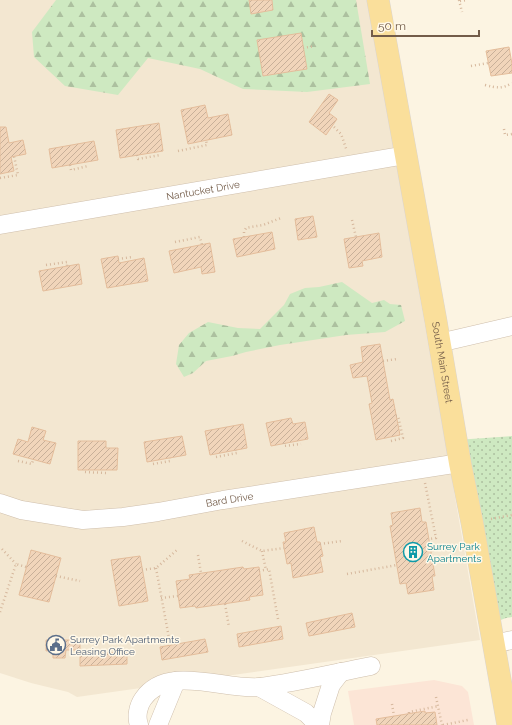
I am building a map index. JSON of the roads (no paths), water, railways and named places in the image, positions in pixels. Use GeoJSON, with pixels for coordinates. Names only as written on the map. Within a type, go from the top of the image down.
{"type":"FeatureCollection","features":[{"type":"Feature","properties":{"kind":"main road","name":"South Main Street"},"geometry":{"type":"LineString","coordinates":[[378,0],[460,463],[472,522],[502,642],[508,725]]}},
{"type":"Feature","properties":{"kind":"street","name":"Nantucket Drive"},"geometry":{"type":"LineString","coordinates":[[0,224],[406,156]]}},
{"type":"Feature","properties":{"kind":"street"},"geometry":{"type":"LineString","coordinates":[[439,343],[505,328],[512,317]]}},
{"type":"Feature","properties":{"kind":"street","name":"Bard Drive"},"geometry":{"type":"LineString","coordinates":[[0,503],[21,510],[83,520],[123,517],[460,463]]}},
{"type":"Feature","properties":{"kind":"street"},"geometry":{"type":"LineString","coordinates":[[139,725],[137,720],[139,705],[147,692],[162,684],[193,680],[232,686],[259,687],[298,681],[371,666]]}},
{"type":"Feature","properties":{"kind":"street"},"geometry":{"type":"LineString","coordinates":[[259,687],[306,713],[319,725],[331,685],[341,672]]}},
{"type":"Feature","properties":{"kind":"street"},"geometry":{"type":"LineString","coordinates":[[158,725],[176,681]]}},
{"type":"Feature","properties":{"kind":"place","name":"Surrey Park Apartments"},"geometry":{"type":"Point","coordinates":[413,552]}},
{"type":"Feature","properties":{"kind":"place","name":"Surrey Park Apartments Leasing Office"},"geometry":{"type":"Point","coordinates":[56,645]}}]}
